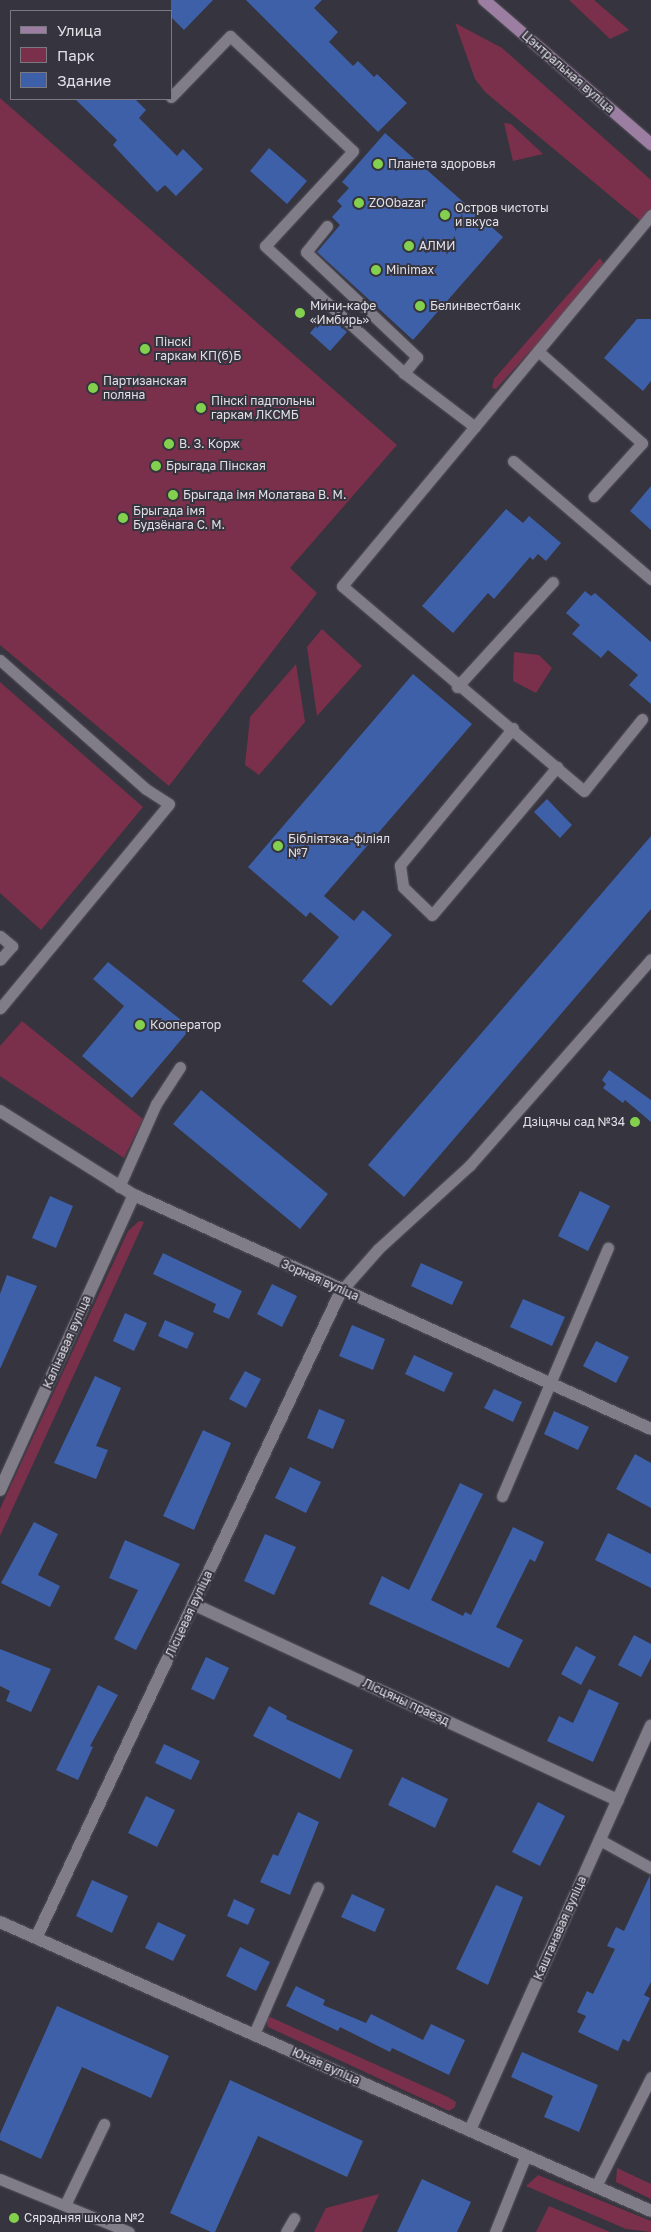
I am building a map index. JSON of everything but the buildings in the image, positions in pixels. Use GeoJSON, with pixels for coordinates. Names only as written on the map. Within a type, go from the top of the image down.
{"type":"FeatureCollection","features":[{"type":"Feature","properties":{"kind":"main road","name":"Цэнтральная вуліца"},"geometry":{"type":"LineString","coordinates":[[484,0],[651,144]]}},
{"type":"Feature","properties":{"kind":"street","name":"Зорная вуліца"},"geometry":{"type":"LineString","coordinates":[[0,1111],[134,1195],[341,1291],[552,1382],[651,1429]]}},
{"type":"Feature","properties":{"kind":"street","name":"Калінавая вуліца"},"geometry":{"type":"LineString","coordinates":[[0,1490],[134,1195]]}},
{"type":"Feature","properties":{"kind":"street","name":"Лісцевая вуліца"},"geometry":{"type":"LineString","coordinates":[[36,1938],[341,1291]]}},
{"type":"Feature","properties":{"kind":"street","name":"Лісцяны праезд"},"geometry":{"type":"LineString","coordinates":[[193,1604],[618,1800]]}},
{"type":"Feature","properties":{"kind":"street","name":"Каштанавая вуліца"},"geometry":{"type":"LineString","coordinates":[[470,2130],[651,1726]]}},
{"type":"Feature","properties":{"kind":"street","name":"Юная вуліца"},"geometry":{"type":"LineString","coordinates":[[0,1922],[651,2211]]}},
{"type":"Feature","properties":{"kind":"lane"},"geometry":{"type":"LineString","coordinates":[[172,96],[230,36],[353,151],[265,246],[404,373],[475,427]]}},
{"type":"Feature","properties":{"kind":"lane"},"geometry":{"type":"LineString","coordinates":[[642,719],[584,791],[513,728],[458,687],[342,586],[651,216]]}},
{"type":"Feature","properties":{"kind":"lane"},"geometry":{"type":"LineString","coordinates":[[327,226],[306,252],[417,357],[404,373]]}},
{"type":"Feature","properties":{"kind":"lane"},"geometry":{"type":"LineString","coordinates":[[538,351],[642,443],[594,496]]}},
{"type":"Feature","properties":{"kind":"lane"},"geometry":{"type":"LineString","coordinates":[[513,461],[651,580]]}},
{"type":"Feature","properties":{"kind":"lane"},"geometry":{"type":"LineString","coordinates":[[458,687],[553,582]]}},
{"type":"Feature","properties":{"kind":"lane"},"geometry":{"type":"LineString","coordinates":[[0,660],[146,789],[169,804],[0,1008]]}},
{"type":"Feature","properties":{"kind":"lane"},"geometry":{"type":"LineString","coordinates":[[513,728],[400,865],[403,887],[432,915],[557,767]]}},
{"type":"Feature","properties":{"kind":"lane"},"geometry":{"type":"LineString","coordinates":[[0,936],[12,946],[0,960]]}},
{"type":"Feature","properties":{"kind":"lane"},"geometry":{"type":"LineString","coordinates":[[341,1291],[378,1248],[470,1165],[651,959]]}},
{"type":"Feature","properties":{"kind":"lane"},"geometry":{"type":"LineString","coordinates":[[119,1187],[156,1104],[180,1067]]}},
{"type":"Feature","properties":{"kind":"lane"},"geometry":{"type":"LineString","coordinates":[[502,1496],[608,1248]]}},
{"type":"Feature","properties":{"kind":"lane"},"geometry":{"type":"LineString","coordinates":[[600,1840],[651,1868]]}},
{"type":"Feature","properties":{"kind":"lane"},"geometry":{"type":"LineString","coordinates":[[254,2034],[318,1887]]}},
{"type":"Feature","properties":{"kind":"lane"},"geometry":{"type":"LineString","coordinates":[[596,2186],[651,2077]]}},
{"type":"Feature","properties":{"kind":"lane"},"geometry":{"type":"LineString","coordinates":[[65,2206],[104,2124]]}},
{"type":"Feature","properties":{"kind":"lane"},"geometry":{"type":"LineString","coordinates":[[495,2232],[526,2155]]}},
{"type":"Feature","properties":{"kind":"lane"},"geometry":{"type":"LineString","coordinates":[[0,2179],[129,2232]]}},
{"type":"Feature","properties":{"kind":"lane"},"geometry":{"type":"LineString","coordinates":[[286,2232],[294,2218]]}},
{"type":"Feature","properties":{"kind":"green space"},"geometry":{"type":"Polygon","coordinates":[[[569,0],[594,0],[629,30],[610,39],[569,0]]]}},
{"type":"Feature","properties":{"kind":"green space"},"geometry":{"type":"Polygon","coordinates":[[[455,23],[502,48],[651,180],[651,215],[643,223],[485,92],[475,79],[455,23]]]}},
{"type":"Feature","properties":{"kind":"green space"},"geometry":{"type":"Polygon","coordinates":[[[0,98],[397,445],[290,568],[317,593],[169,786],[0,645],[0,98]]]}},
{"type":"Feature","properties":{"kind":"green space"},"geometry":{"type":"Polygon","coordinates":[[[504,123],[511,124],[543,154],[513,161],[504,123]]]}},
{"type":"Feature","properties":{"kind":"green space"},"geometry":{"type":"Polygon","coordinates":[[[600,258],[606,267],[496,389],[492,388],[494,379],[600,258]]]}},
{"type":"Feature","properties":{"kind":"green space"},"geometry":{"type":"Polygon","coordinates":[[[322,629],[362,666],[317,716],[307,647],[322,629]]]}},
{"type":"Feature","properties":{"kind":"green space"},"geometry":{"type":"Polygon","coordinates":[[[514,652],[539,655],[552,668],[536,693],[513,681],[514,652]]]}},
{"type":"Feature","properties":{"kind":"green space"},"geometry":{"type":"Polygon","coordinates":[[[296,664],[305,722],[259,775],[245,765],[250,717],[296,664]]]}},
{"type":"Feature","properties":{"kind":"green space"},"geometry":{"type":"Polygon","coordinates":[[[0,682],[143,807],[41,930],[0,893],[0,682]]]}},
{"type":"Feature","properties":{"kind":"green space"},"geometry":{"type":"Polygon","coordinates":[[[22,1021],[143,1119],[124,1158],[0,1076],[0,1046],[22,1021]]]}},
{"type":"Feature","properties":{"kind":"green space"},"geometry":{"type":"Polygon","coordinates":[[[139,1221],[144,1222],[0,1536],[0,1509],[128,1231],[139,1221]]]}},
{"type":"Feature","properties":{"kind":"green space"},"geometry":{"type":"Polygon","coordinates":[[[270,2017],[448,2097],[456,2102],[455,2107],[449,2111],[268,2027],[266,2020],[270,2017]]]}},
{"type":"Feature","properties":{"kind":"green space"},"geometry":{"type":"Polygon","coordinates":[[[617,2168],[651,2184],[651,2199],[616,2182],[617,2168]]]}},
{"type":"Feature","properties":{"kind":"green space"},"geometry":{"type":"Polygon","coordinates":[[[538,2175],[651,2221],[651,2232],[626,2229],[526,2186],[538,2175]]]}},
{"type":"Feature","properties":{"kind":"green space"},"geometry":{"type":"Polygon","coordinates":[[[379,2194],[362,2232],[314,2232],[326,2208],[379,2194]]]}},
{"type":"Feature","properties":{"kind":"green space"},"geometry":{"type":"Polygon","coordinates":[[[549,2206],[610,2232],[536,2232],[549,2206]]]}},
{"type":"Feature","properties":{"kind":"place","name":"Планета здоровья"},"geometry":{"type":"Point","coordinates":[378,164]}},
{"type":"Feature","properties":{"kind":"place","name":"ZOObazar"},"geometry":{"type":"Point","coordinates":[359,203]}},
{"type":"Feature","properties":{"kind":"place","name":"Остров чистоты и вкуса"},"geometry":{"type":"Point","coordinates":[445,215]}},
{"type":"Feature","properties":{"kind":"place","name":"АЛМИ"},"geometry":{"type":"Point","coordinates":[409,246]}},
{"type":"Feature","properties":{"kind":"place","name":"Minimax"},"geometry":{"type":"Point","coordinates":[376,270]}},
{"type":"Feature","properties":{"kind":"place","name":"Белинвестбанк"},"geometry":{"type":"Point","coordinates":[420,306]}},
{"type":"Feature","properties":{"kind":"place","name":"Мини-кафе «Имбирь»"},"geometry":{"type":"Point","coordinates":[300,313]}},
{"type":"Feature","properties":{"kind":"place","name":"Пінскі гаркам КП(б)Б"},"geometry":{"type":"Point","coordinates":[145,349]}},
{"type":"Feature","properties":{"kind":"place","name":"Партизанская поляна"},"geometry":{"type":"Point","coordinates":[93,388]}},
{"type":"Feature","properties":{"kind":"place","name":"Пінскі падпольны гаркам ЛКСМБ"},"geometry":{"type":"Point","coordinates":[201,408]}},
{"type":"Feature","properties":{"kind":"place","name":"В. З. Корж"},"geometry":{"type":"Point","coordinates":[169,444]}},
{"type":"Feature","properties":{"kind":"place","name":"Брыгада Пінская"},"geometry":{"type":"Point","coordinates":[156,466]}},
{"type":"Feature","properties":{"kind":"place","name":"Брыгада імя Молатава В. М."},"geometry":{"type":"Point","coordinates":[173,495]}},
{"type":"Feature","properties":{"kind":"place","name":"Брыгада імя Будзёнага С. М."},"geometry":{"type":"Point","coordinates":[123,518]}},
{"type":"Feature","properties":{"kind":"place","name":"Бібліятэка-філіял №7"},"geometry":{"type":"Point","coordinates":[278,846]}},
{"type":"Feature","properties":{"kind":"place","name":"Кооператор"},"geometry":{"type":"Point","coordinates":[140,1025]}},
{"type":"Feature","properties":{"kind":"place","name":"Дзіцячы сад №34"},"geometry":{"type":"Point","coordinates":[635,1122]}},
{"type":"Feature","properties":{"kind":"place","name":"Сярэдняя школа №2"},"geometry":{"type":"Point","coordinates":[14,2218]}}]}
